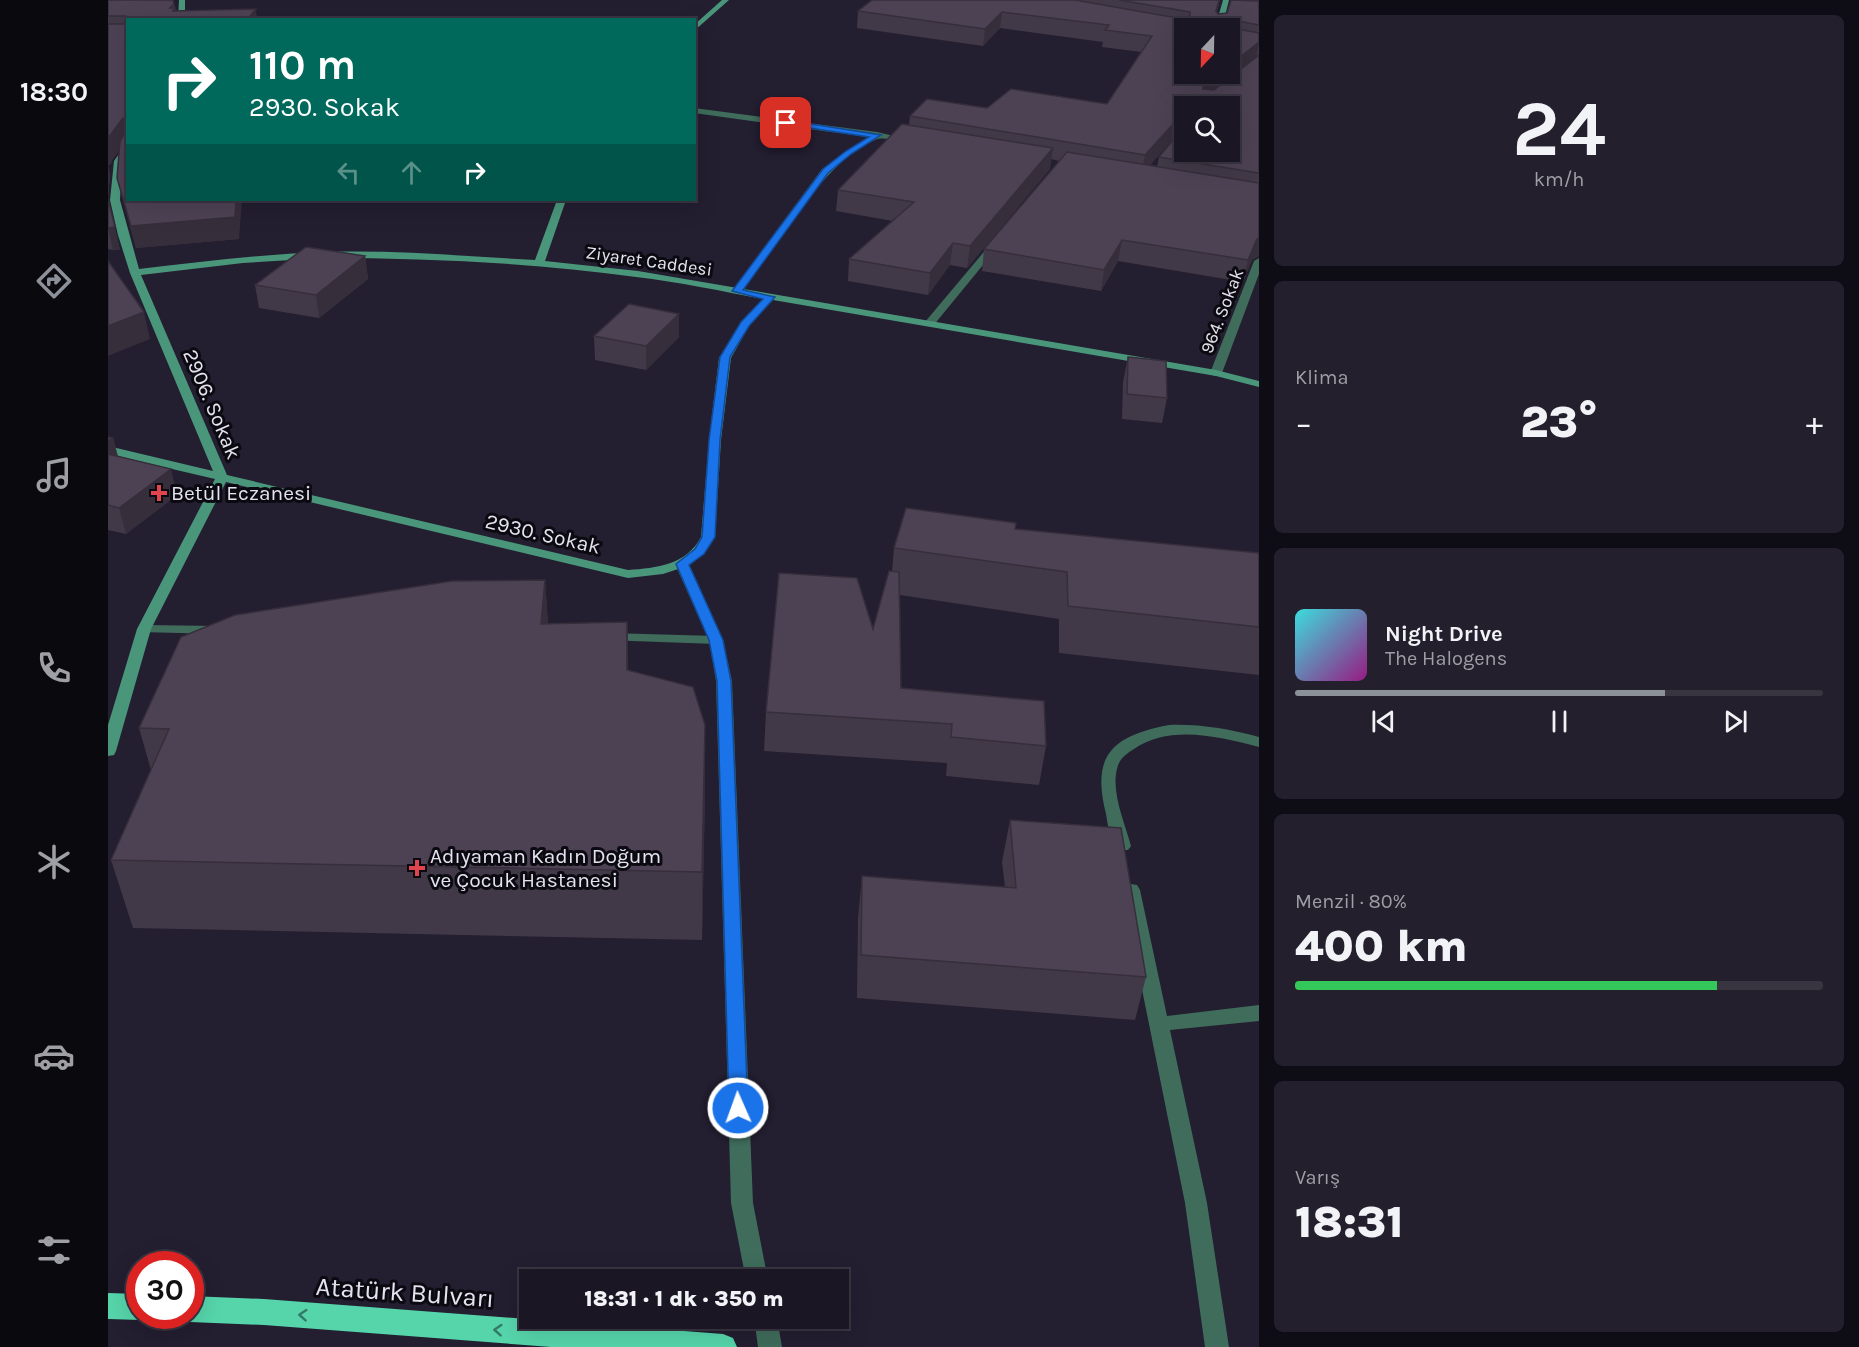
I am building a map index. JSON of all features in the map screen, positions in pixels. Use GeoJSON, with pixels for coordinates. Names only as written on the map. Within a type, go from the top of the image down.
{"type":"FeatureCollection","features":[{"type":"Feature","properties":{"kind":"highway"},"geometry":{"type":"LineString","coordinates":[[108,1306],[126,1307]]}},
{"type":"Feature","properties":{"kind":"highway","name":"Atatürk Bulvarı"},"geometry":{"type":"LineString","coordinates":[[204,1310],[264,1312],[723,1347]]}},
{"type":"Feature","properties":{"kind":"street"},"geometry":{"type":"LineString","coordinates":[[181,18],[182,0]]}},
{"type":"Feature","properties":{"kind":"street"},"geometry":{"type":"LineString","coordinates":[[696,28],[726,0]]}},
{"type":"Feature","properties":{"kind":"street"},"geometry":{"type":"LineString","coordinates":[[1222,18],[1226,0]]}},
{"type":"Feature","properties":{"kind":"street"},"geometry":{"type":"LineString","coordinates":[[1225,11],[1236,12]]}},
{"type":"Feature","properties":{"kind":"street"},"geometry":{"type":"LineString","coordinates":[[696,110],[912,141]]}},
{"type":"Feature","properties":{"kind":"street"},"geometry":{"type":"LineString","coordinates":[[737,291],[825,171],[849,152],[877,135]]}},
{"type":"Feature","properties":{"kind":"street","name":"2906. Sokak"},"geometry":{"type":"LineString","coordinates":[[108,751],[144,628],[222,478],[135,273],[112,201],[113,170],[126,147]]}},
{"type":"Feature","properties":{"kind":"street"},"geometry":{"type":"LineString","coordinates":[[539,263],[562,201]]}},
{"type":"Feature","properties":{"kind":"street"},"geometry":{"type":"LineString","coordinates":[[929,324],[1003,235]]}},
{"type":"Feature","properties":{"kind":"street","name":"Ziyaret Caddesi"},"geometry":{"type":"LineString","coordinates":[[135,273],[243,260],[325,255],[378,255],[539,263],[638,274],[1216,373],[1259,384]]}},
{"type":"Feature","properties":{"kind":"street","name":"964. Sokak"},"geometry":{"type":"LineString","coordinates":[[1216,373],[1259,261]]}},
{"type":"Feature","properties":{"kind":"street","name":"2930. Sokak"},"geometry":{"type":"LineString","coordinates":[[108,450],[628,574],[657,572],[682,564],[700,552],[708,537],[715,440],[725,357],[745,324],[770,297]]}},
{"type":"Feature","properties":{"kind":"street"},"geometry":{"type":"LineString","coordinates":[[682,564],[716,640],[724,681],[742,1203],[755,1269]]}},
{"type":"Feature","properties":{"kind":"street"},"geometry":{"type":"LineString","coordinates":[[144,628],[238,630]]}},
{"type":"Feature","properties":{"kind":"street"},"geometry":{"type":"LineString","coordinates":[[590,637],[716,640]]}},
{"type":"Feature","properties":{"kind":"street"},"geometry":{"type":"LineString","coordinates":[[1217,1347],[1196,1203],[1108,778],[1110,765],[1123,748],[1143,736],[1180,730],[1201,731],[1259,742]]}},
{"type":"Feature","properties":{"kind":"street"},"geometry":{"type":"LineString","coordinates":[[1159,1024],[1259,1013]]}},
{"type":"Feature","properties":{"kind":"street"},"geometry":{"type":"LineString","coordinates":[[767,1329],[770,1347]]}},
{"type":"Feature","properties":{"kind":"building"},"geometry":{"type":"Polygon","coordinates":[[[108,0],[173,0],[174,4],[170,8],[175,8],[173,11],[256,9],[249,18],[126,18],[126,120],[123,118],[108,138],[108,24],[124,24],[126,16],[108,16],[108,0]]]}},
{"type":"Feature","properties":{"kind":"building"},"geometry":{"type":"Polygon","coordinates":[[[872,0],[1075,0],[1177,18],[1174,18],[1174,84],[1206,84],[1203,89],[1214,90],[1222,84],[1240,84],[1240,70],[1259,55],[1259,173],[1190,162],[1240,162],[1240,96],[1174,96],[1174,123],[1145,155],[910,116],[927,99],[987,108],[1011,89],[1107,104],[1152,36],[1105,30],[1109,25],[1002,12],[985,29],[858,11],[872,0]]]}},
{"type":"Feature","properties":{"kind":"building"},"geometry":{"type":"Polygon","coordinates":[[[1119,0],[1219,0],[1216,11],[1218,14],[1227,13],[1231,0],[1259,1],[1259,25],[1240,21],[1240,18],[1189,18],[1190,12],[1119,0]]]}},
{"type":"Feature","properties":{"kind":"building"},"geometry":{"type":"Polygon","coordinates":[[[1240,29],[1259,33],[1259,42],[1240,57],[1240,29]]]}},
{"type":"Feature","properties":{"kind":"building"},"geometry":{"type":"Polygon","coordinates":[[[902,124],[1053,148],[970,246],[953,243],[930,273],[849,259],[914,202],[838,190],[902,124]]]}},
{"type":"Feature","properties":{"kind":"building"},"geometry":{"type":"Polygon","coordinates":[[[126,131],[126,201],[236,201],[235,217],[131,226],[117,178],[120,141],[126,131]]]}},
{"type":"Feature","properties":{"kind":"building"},"geometry":{"type":"Polygon","coordinates":[[[1174,139],[1174,159],[1159,157],[1174,139]]]}},
{"type":"Feature","properties":{"kind":"building"},"geometry":{"type":"Polygon","coordinates":[[[1067,152],[1259,183],[1259,238],[1248,260],[1122,240],[1104,270],[984,249],[1067,152]]]}},
{"type":"Feature","properties":{"kind":"building"},"geometry":{"type":"Polygon","coordinates":[[[108,199],[115,227],[108,228],[108,199]]]}},
{"type":"Feature","properties":{"kind":"building"},"geometry":{"type":"Polygon","coordinates":[[[306,247],[365,256],[316,295],[255,285],[306,247]]]}},
{"type":"Feature","properties":{"kind":"building"},"geometry":{"type":"Polygon","coordinates":[[[108,261],[144,312],[108,326],[108,261]]]}},
{"type":"Feature","properties":{"kind":"building"},"geometry":{"type":"Polygon","coordinates":[[[629,304],[679,314],[646,346],[594,336],[629,304]]]}},
{"type":"Feature","properties":{"kind":"building"},"geometry":{"type":"Polygon","coordinates":[[[1128,357],[1166,361],[1167,398],[1127,394],[1128,357]]]}},
{"type":"Feature","properties":{"kind":"building"},"geometry":{"type":"Polygon","coordinates":[[[108,454],[171,469],[119,508],[108,505],[108,454]]]}},
{"type":"Feature","properties":{"kind":"building"},"geometry":{"type":"Polygon","coordinates":[[[906,508],[1016,523],[1015,529],[1259,553],[1259,627],[1068,606],[1067,572],[894,548],[906,508]]]}},
{"type":"Feature","properties":{"kind":"building"},"geometry":{"type":"Polygon","coordinates":[[[889,571],[899,572],[901,688],[1044,701],[1046,746],[951,737],[952,724],[766,712],[779,573],[857,578],[873,629],[889,571]]]}},
{"type":"Feature","properties":{"kind":"building"},"geometry":{"type":"Polygon","coordinates":[[[545,580],[541,624],[627,622],[627,670],[693,687],[705,725],[702,872],[111,860],[169,729],[139,728],[181,637],[235,615],[452,581],[545,580]]]}},
{"type":"Feature","properties":{"kind":"building"},"geometry":{"type":"Polygon","coordinates":[[[1010,820],[1121,828],[1146,977],[861,955],[862,876],[1016,888],[1010,820]]]}},
{"type":"Feature","properties":{"kind":"place","name":"Betül Eczanesi"},"geometry":{"type":"Point","coordinates":[159,493]}},
{"type":"Feature","properties":{"kind":"place","name":"Adıyaman Kadın Doğum ve Çocuk Hastanesi"},"geometry":{"type":"Point","coordinates":[417,868]}},
{"type":"Feature","properties":{"kind":"route"},"geometry":{"type":"LineString","coordinates":[[738,1108],[724,681],[716,640],[682,564],[700,552],[708,537],[715,440],[725,357],[733,340],[770,297],[737,291],[825,171],[849,152],[877,135],[786,123]]}}]}
